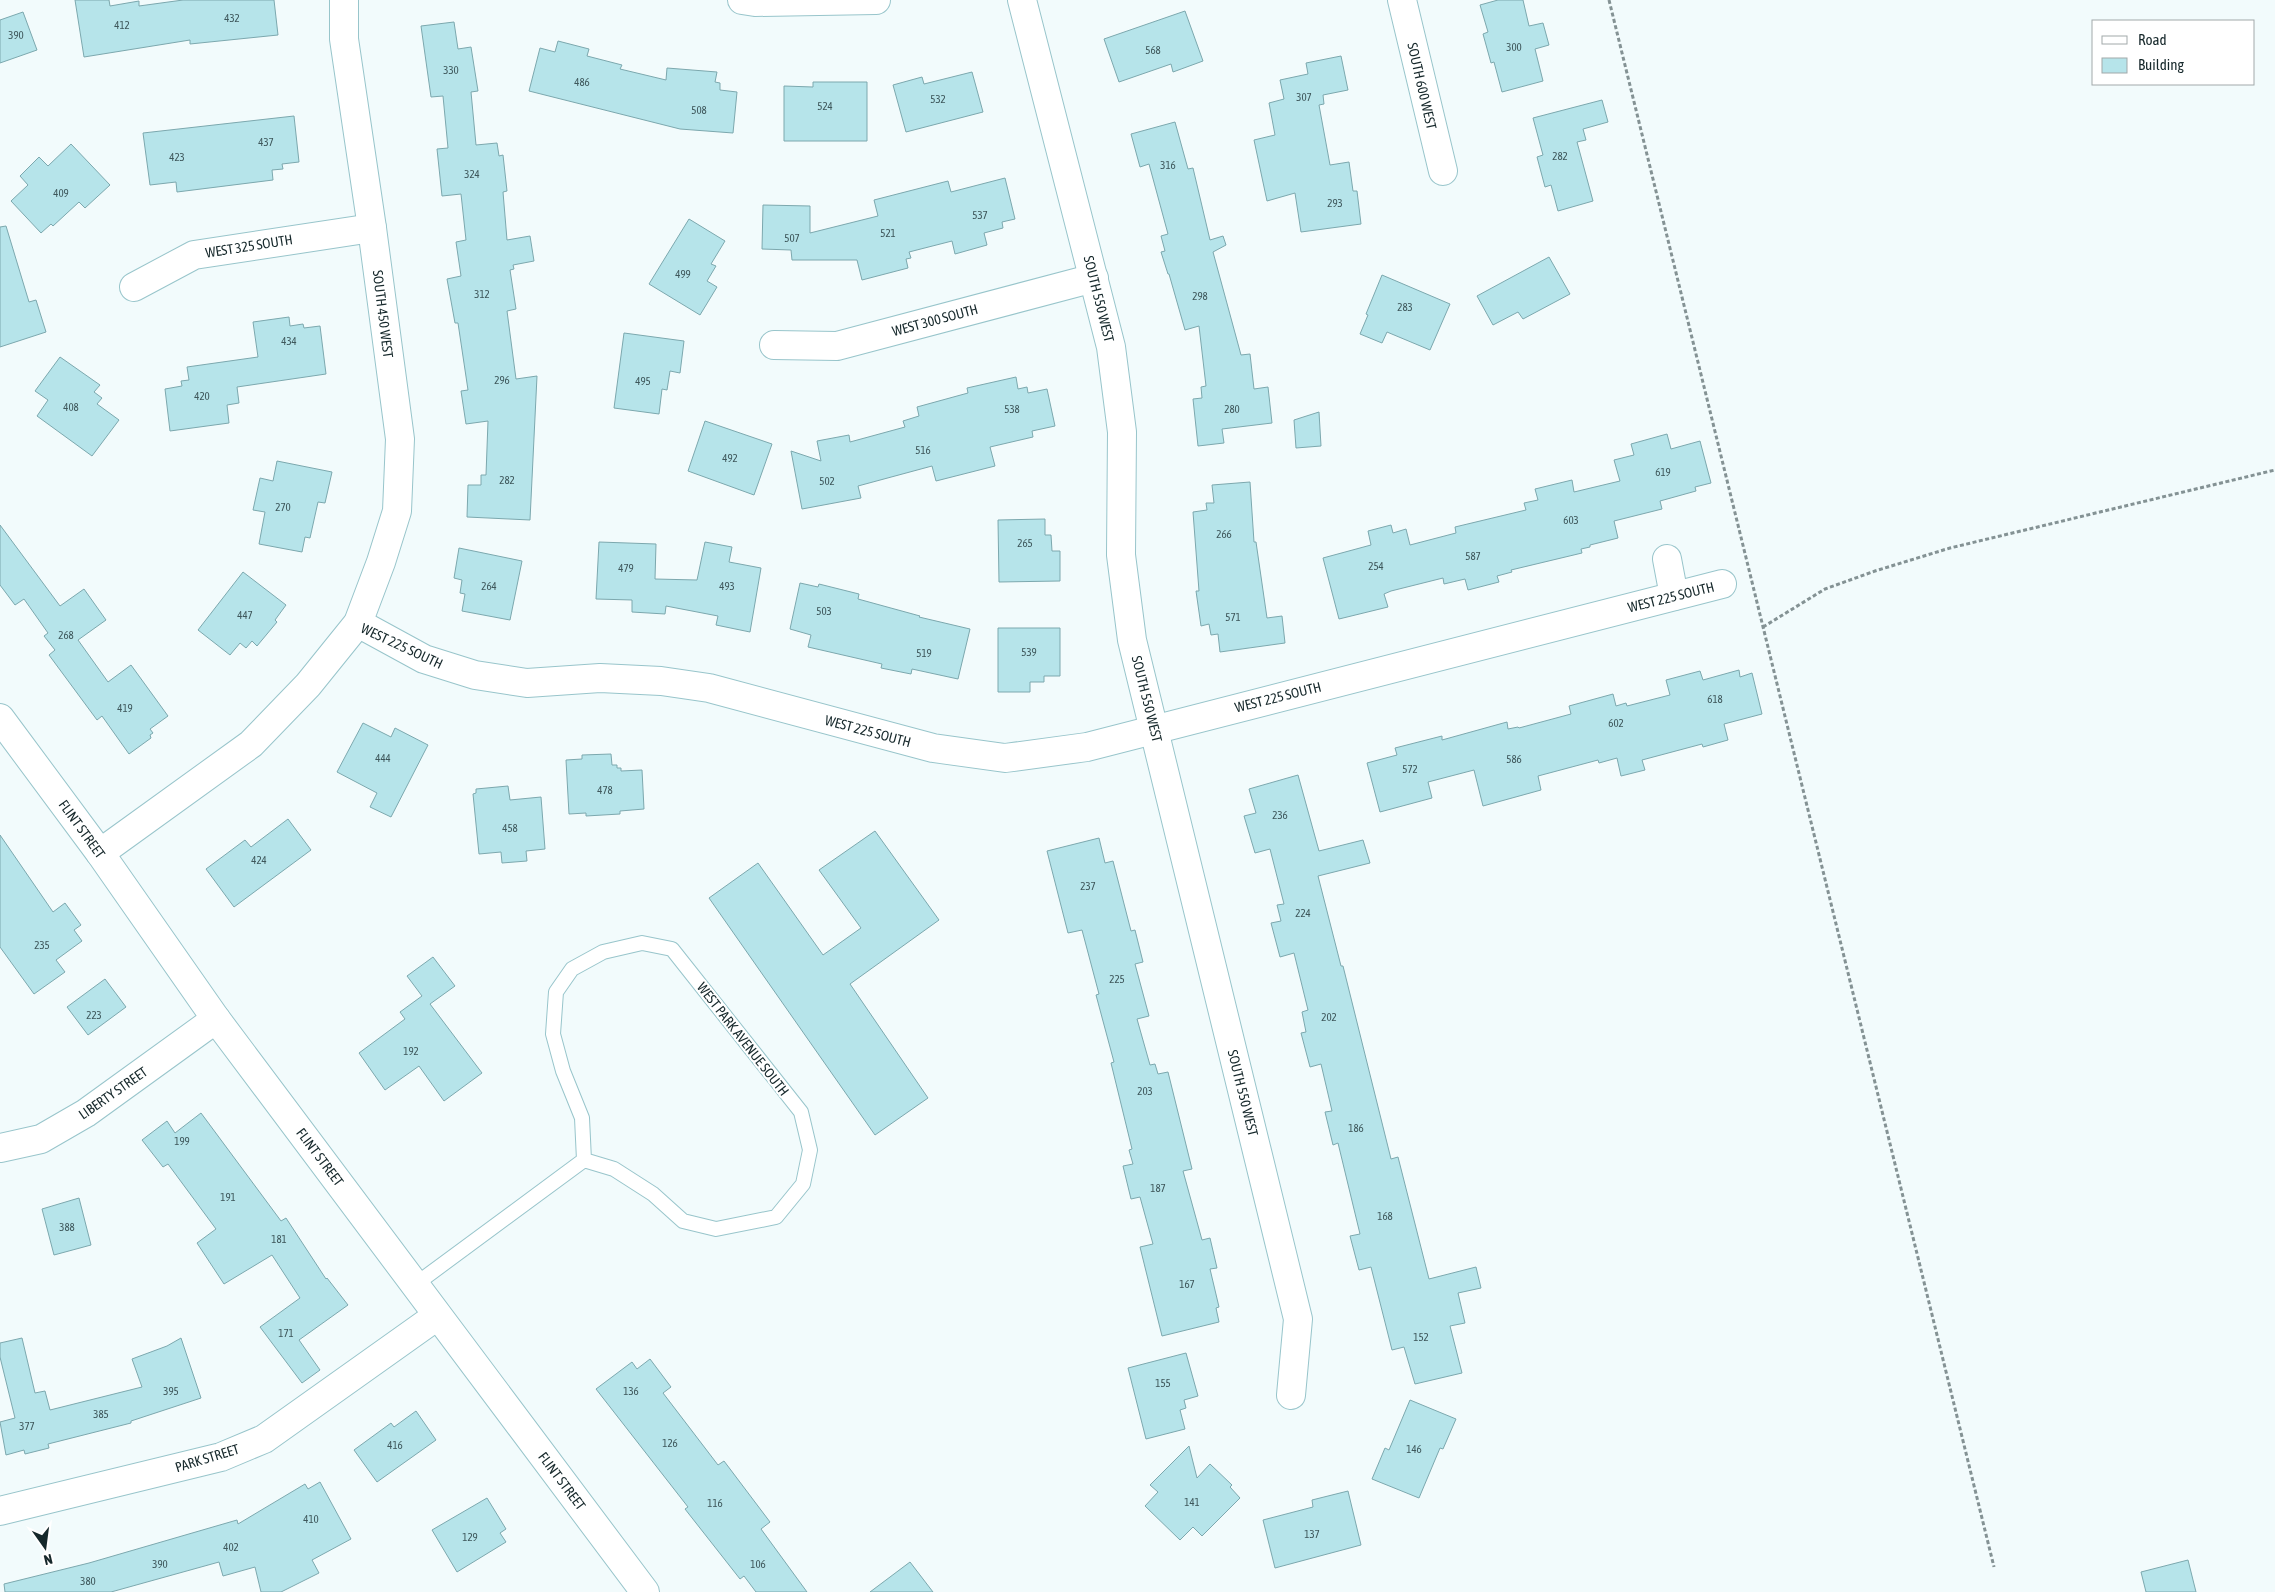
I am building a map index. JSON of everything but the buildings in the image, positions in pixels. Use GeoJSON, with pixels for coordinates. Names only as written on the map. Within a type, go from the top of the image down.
{"type":"FeatureCollection","features":[{"type":"Feature","properties":{"kind":"street","name":"SOUTH 450 WEST"},"geometry":{"type":"LineString","coordinates":[[344,0],[344,39],[372,228],[400,439],[397,511],[381,562],[358,623]]}},
{"type":"Feature","properties":{"kind":"street"},"geometry":{"type":"LineString","coordinates":[[742,0],[755,2],[876,0]]}},
{"type":"Feature","properties":{"kind":"street","name":"SOUTH 550 WEST"},"geometry":{"type":"LineString","coordinates":[[1022,0],[1111,347],[1122,432],[1121,555],[1132,640],[1298,1319],[1291,1395]]}},
{"type":"Feature","properties":{"kind":"street","name":"SOUTH 600 WEST"},"geometry":{"type":"LineString","coordinates":[[1402,0],[1443,171]]}},
{"type":"Feature","properties":{"kind":"street","name":"WEST 325 SOUTH"},"geometry":{"type":"LineString","coordinates":[[134,287],[194,255],[372,228]]}},
{"type":"Feature","properties":{"kind":"street","name":"WEST 300 SOUTH"},"geometry":{"type":"LineString","coordinates":[[774,345],[837,346],[1094,278]]}},
{"type":"Feature","properties":{"kind":"street"},"geometry":{"type":"LineString","coordinates":[[1666,559],[1674,596]]}},
{"type":"Feature","properties":{"kind":"street","name":"WEST 225 SOUTH"},"geometry":{"type":"LineString","coordinates":[[100,853],[251,744],[308,685],[358,623],[424,659],[475,675],[527,683],[600,678],[661,682],[709,688],[933,748],[1005,758],[1086,747],[1722,584]]}},
{"type":"Feature","properties":{"kind":"street","name":"FLINT STREET"},"geometry":{"type":"LineString","coordinates":[[0,718],[100,853],[216,1019],[645,1592]]}},
{"type":"Feature","properties":{"kind":"street","name":"LIBERTY STREET"},"geometry":{"type":"LineString","coordinates":[[0,1148],[41,1139],[86,1113],[216,1019]]}},
{"type":"Feature","properties":{"kind":"street","name":"PARK STREET"},"geometry":{"type":"LineString","coordinates":[[0,1511],[221,1457],[264,1439],[437,1316]]}},
{"type":"Feature","properties":{"kind":"lane","name":"WEST PARK AVENUE SOUTH"},"geometry":{"type":"LineString","coordinates":[[642,943],[672,949],[801,1112],[810,1150],[803,1184],[776,1217],[716,1229],[683,1221],[653,1194],[614,1169],[584,1160],[582,1118],[563,1071],[552,1034],[556,992],[572,969],[603,952],[642,943]]}},
{"type":"Feature","properties":{"kind":"lane"},"geometry":{"type":"LineString","coordinates":[[416,1284],[584,1160]]}},
{"type":"Feature","properties":{"kind":"path"},"geometry":{"type":"LineString","coordinates":[[1609,0],[1994,1567]]}},
{"type":"Feature","properties":{"kind":"path"},"geometry":{"type":"LineString","coordinates":[[1763,627],[1825,589],[1875,570],[1959,545],[2275,470]]}}]}
